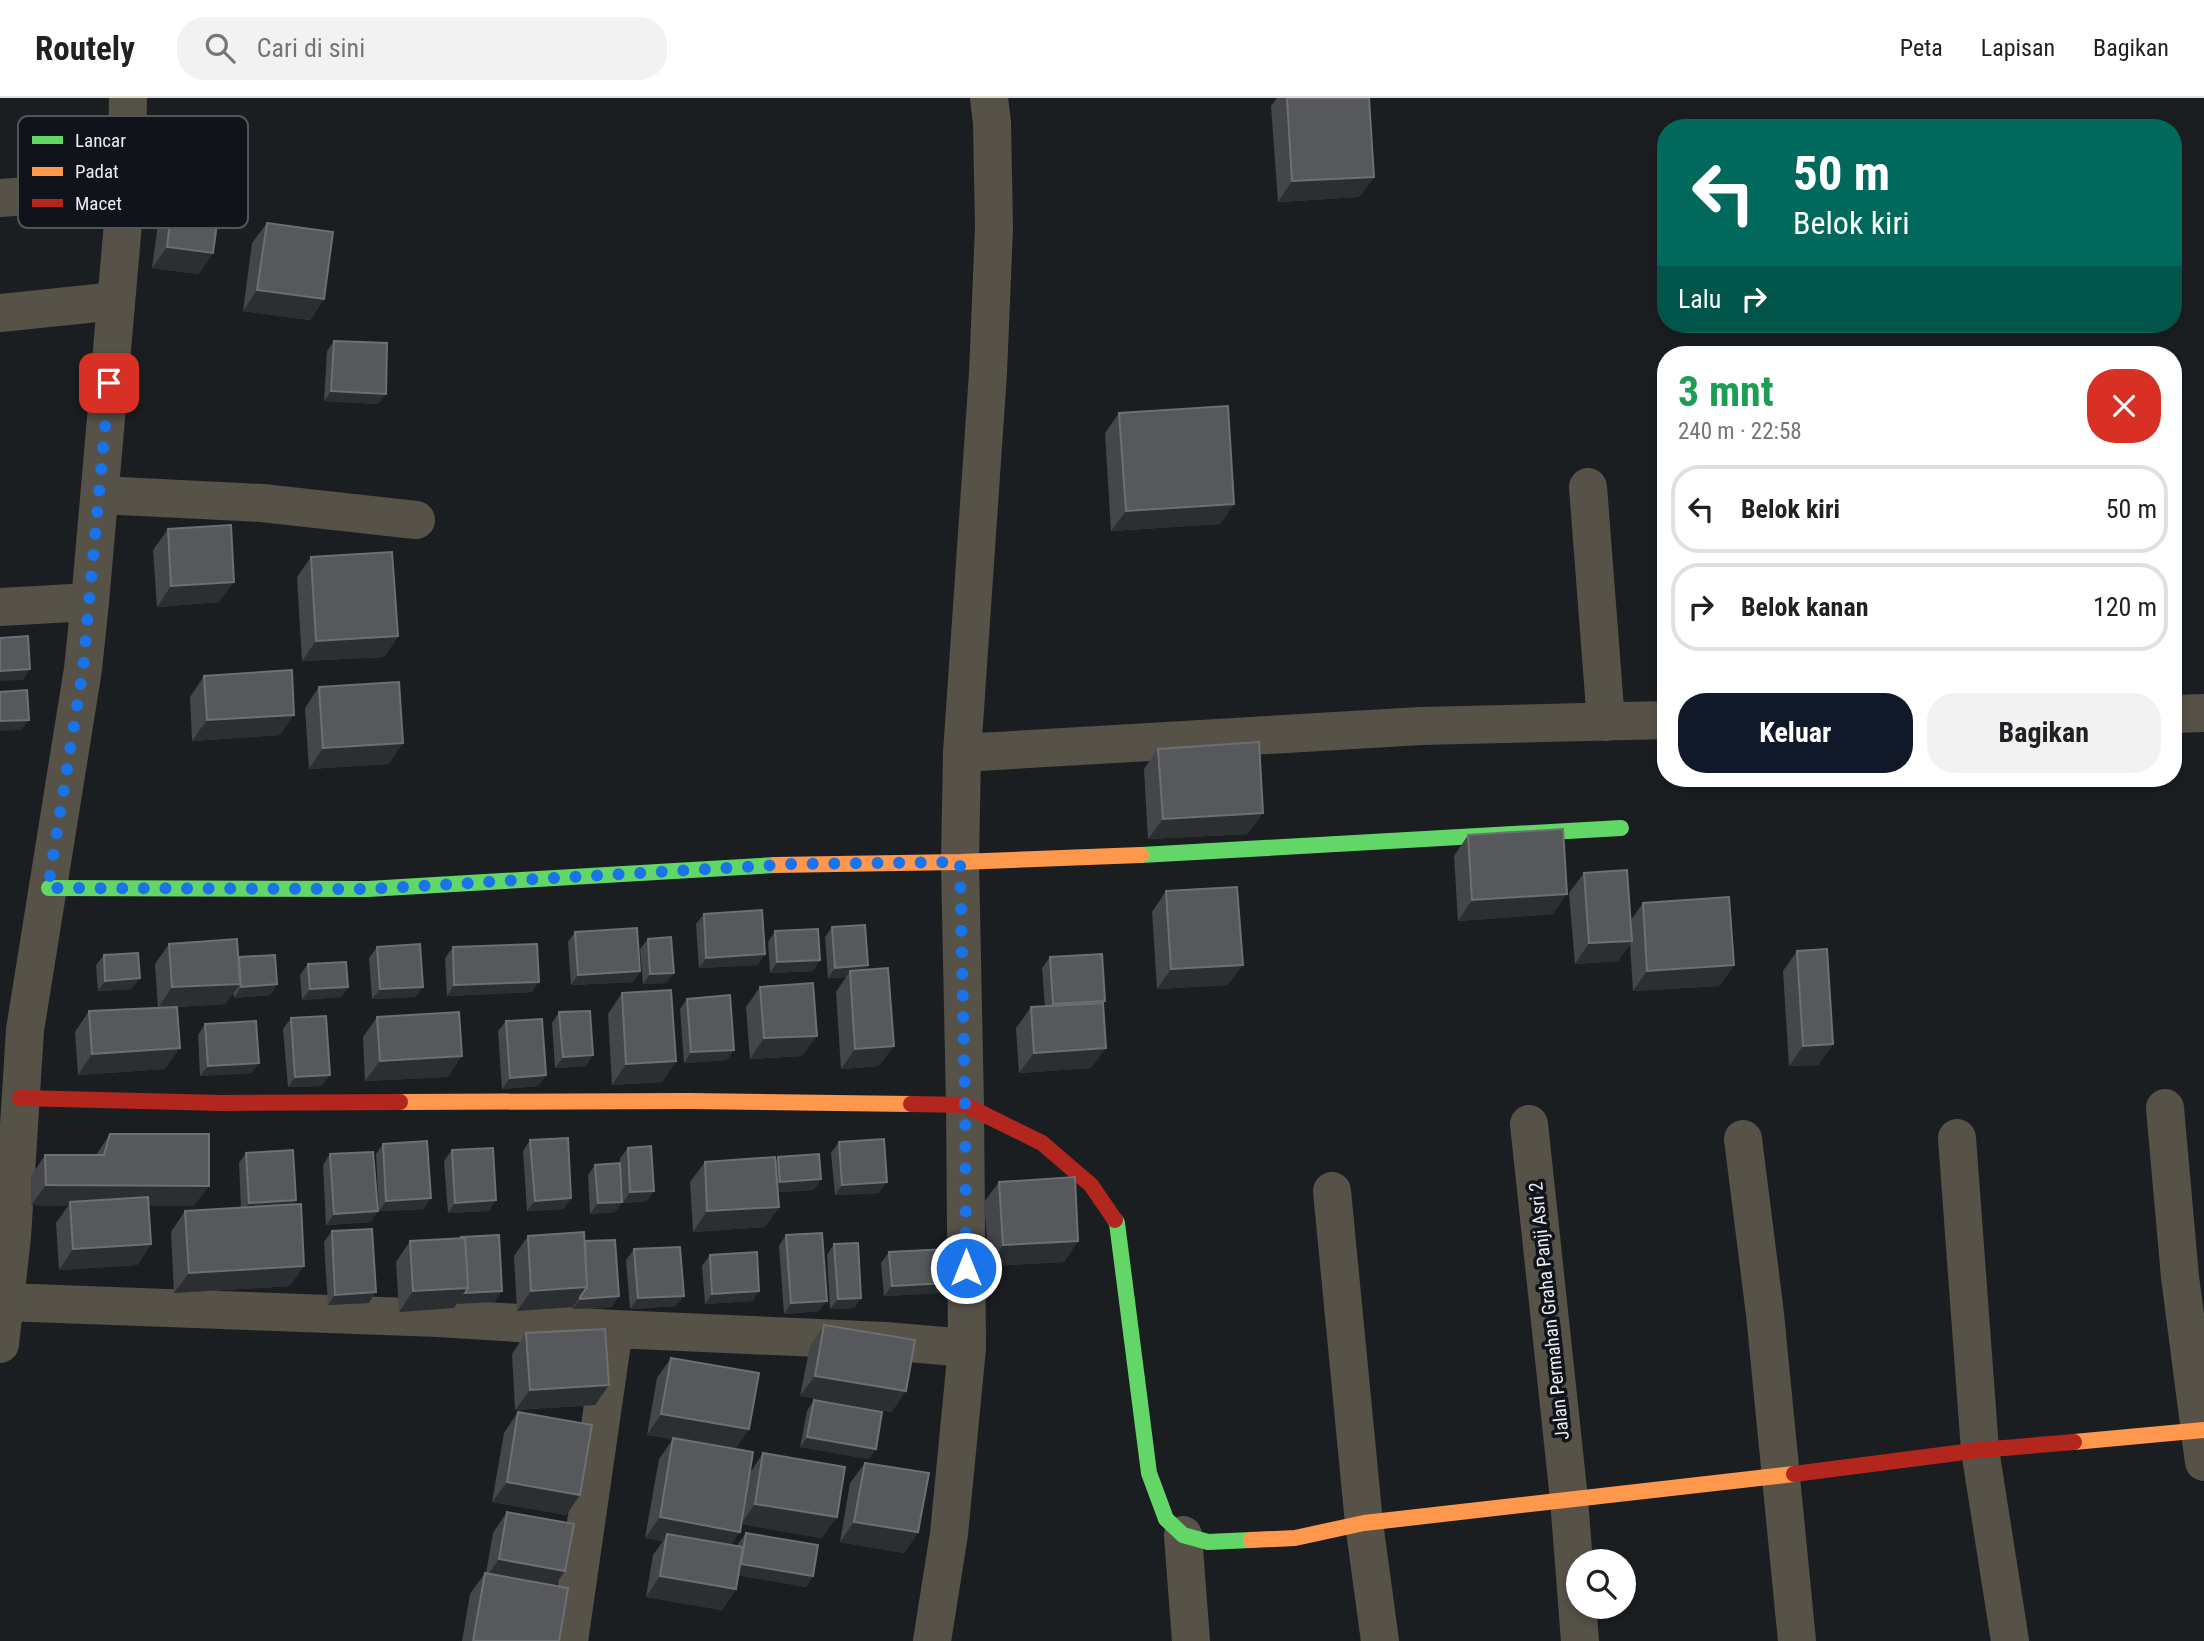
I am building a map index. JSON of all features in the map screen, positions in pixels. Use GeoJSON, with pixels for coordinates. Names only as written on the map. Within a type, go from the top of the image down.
{"type":"FeatureCollection","features":[{"type":"Feature","properties":{"kind":"street"},"geometry":{"type":"LineString","coordinates":[[128,98],[128,116]]}},
{"type":"Feature","properties":{"kind":"street"},"geometry":{"type":"LineString","coordinates":[[932,1641],[949,1534],[967,1348],[960,862],[962,753],[988,373],[994,228],[989,98]]}},
{"type":"Feature","properties":{"kind":"street"},"geometry":{"type":"LineString","coordinates":[[0,198],[18,197]]}},
{"type":"Feature","properties":{"kind":"street"},"geometry":{"type":"LineString","coordinates":[[0,1344],[17,1174],[25,1030],[83,669],[123,228]]}},
{"type":"Feature","properties":{"kind":"street"},"geometry":{"type":"LineString","coordinates":[[0,313],[116,301]]}},
{"type":"Feature","properties":{"kind":"street"},"geometry":{"type":"LineString","coordinates":[[1588,487],[1606,722]]}},
{"type":"Feature","properties":{"kind":"street"},"geometry":{"type":"LineString","coordinates":[[100,495],[262,503],[416,520]]}},
{"type":"Feature","properties":{"kind":"street"},"geometry":{"type":"LineString","coordinates":[[0,607],[90,602]]}},
{"type":"Feature","properties":{"kind":"street"},"geometry":{"type":"LineString","coordinates":[[2182,714],[2204,713]]}},
{"type":"Feature","properties":{"kind":"street"},"geometry":{"type":"LineString","coordinates":[[962,753],[1421,726],[1657,720]]}},
{"type":"Feature","properties":{"kind":"street"},"geometry":{"type":"LineString","coordinates":[[48,888],[368,889],[793,864],[960,862],[1182,853],[1621,828]]}},
{"type":"Feature","properties":{"kind":"street"},"geometry":{"type":"LineString","coordinates":[[20,1098],[221,1103],[689,1101],[965,1105],[1042,1143],[1091,1185],[1117,1223],[1149,1472],[1166,1519],[1184,1535],[1208,1542],[1295,1538],[1364,1523],[1782,1476],[1980,1450],[2203,1440],[2180,1277],[2165,1108]]}},
{"type":"Feature","properties":{"kind":"street","name":"Jalan Permahan Graha Panji Asri 2"},"geometry":{"type":"LineString","coordinates":[[1529,1124],[1569,1499],[1580,1641]]}},
{"type":"Feature","properties":{"kind":"street"},"geometry":{"type":"LineString","coordinates":[[1957,1138],[1980,1450],[2010,1641]]}},
{"type":"Feature","properties":{"kind":"street"},"geometry":{"type":"LineString","coordinates":[[1743,1139],[1782,1476],[1797,1641]]}},
{"type":"Feature","properties":{"kind":"street"},"geometry":{"type":"LineString","coordinates":[[1332,1191],[1364,1523],[1380,1641]]}},
{"type":"Feature","properties":{"kind":"street"},"geometry":{"type":"LineString","coordinates":[[4,1302],[438,1318],[614,1329],[860,1339],[967,1348]]}},
{"type":"Feature","properties":{"kind":"street"},"geometry":{"type":"LineString","coordinates":[[569,1641],[614,1329]]}},
{"type":"Feature","properties":{"kind":"street"},"geometry":{"type":"LineString","coordinates":[[1184,1535],[1191,1641]]}},
{"type":"Feature","properties":{"kind":"building"},"geometry":{"type":"Polygon","coordinates":[[[1287,98],[1369,98],[1374,177],[1292,181],[1287,98]]]}},
{"type":"Feature","properties":{"kind":"building"},"geometry":{"type":"Polygon","coordinates":[[[267,223],[333,232],[324,299],[257,290],[267,223]]]}},
{"type":"Feature","properties":{"kind":"building"},"geometry":{"type":"Polygon","coordinates":[[[169,228],[216,228],[213,253],[167,247],[169,228]]]}},
{"type":"Feature","properties":{"kind":"building"},"geometry":{"type":"Polygon","coordinates":[[[334,341],[387,343],[386,394],[331,391],[334,341]]]}},
{"type":"Feature","properties":{"kind":"building"},"geometry":{"type":"Polygon","coordinates":[[[1228,406],[1234,504],[1126,511],[1119,413],[1228,406]]]}},
{"type":"Feature","properties":{"kind":"building"},"geometry":{"type":"Polygon","coordinates":[[[231,525],[234,582],[171,586],[168,529],[231,525]]]}},
{"type":"Feature","properties":{"kind":"building"},"geometry":{"type":"Polygon","coordinates":[[[392,552],[398,636],[316,641],[311,557],[392,552]]]}},
{"type":"Feature","properties":{"kind":"building"},"geometry":{"type":"Polygon","coordinates":[[[28,636],[30,669],[0,671],[0,638],[28,636]]]}},
{"type":"Feature","properties":{"kind":"building"},"geometry":{"type":"Polygon","coordinates":[[[292,670],[294,715],[207,720],[204,676],[292,670]]]}},
{"type":"Feature","properties":{"kind":"building"},"geometry":{"type":"Polygon","coordinates":[[[399,682],[403,743],[323,748],[319,687],[399,682]]]}},
{"type":"Feature","properties":{"kind":"building"},"geometry":{"type":"Polygon","coordinates":[[[27,690],[29,720],[0,721],[0,692],[27,690]]]}},
{"type":"Feature","properties":{"kind":"building"},"geometry":{"type":"Polygon","coordinates":[[[1259,742],[1263,813],[1163,819],[1158,749],[1259,742]]]}},
{"type":"Feature","properties":{"kind":"building"},"geometry":{"type":"Polygon","coordinates":[[[1563,829],[1567,894],[1472,900],[1468,835],[1563,829]]]}},
{"type":"Feature","properties":{"kind":"building"},"geometry":{"type":"Polygon","coordinates":[[[1627,870],[1632,941],[1589,943],[1584,873],[1627,870]]]}},
{"type":"Feature","properties":{"kind":"building"},"geometry":{"type":"Polygon","coordinates":[[[1237,887],[1243,965],[1171,969],[1166,891],[1237,887]]]}},
{"type":"Feature","properties":{"kind":"building"},"geometry":{"type":"Polygon","coordinates":[[[1729,897],[1734,965],[1647,971],[1643,903],[1729,897]]]}},
{"type":"Feature","properties":{"kind":"building"},"geometry":{"type":"Polygon","coordinates":[[[762,910],[765,954],[706,958],[704,914],[762,910]]]}},
{"type":"Feature","properties":{"kind":"building"},"geometry":{"type":"Polygon","coordinates":[[[865,925],[868,965],[835,968],[832,927],[865,925]]]}},
{"type":"Feature","properties":{"kind":"building"},"geometry":{"type":"Polygon","coordinates":[[[637,928],[640,971],[578,975],[575,932],[637,928]]]}},
{"type":"Feature","properties":{"kind":"building"},"geometry":{"type":"Polygon","coordinates":[[[818,929],[820,960],[777,962],[775,931],[818,929]]]}},
{"type":"Feature","properties":{"kind":"building"},"geometry":{"type":"Polygon","coordinates":[[[671,937],[674,973],[650,974],[648,939],[671,937]]]}},
{"type":"Feature","properties":{"kind":"building"},"geometry":{"type":"Polygon","coordinates":[[[237,939],[240,984],[172,987],[169,944],[237,939]]]}},
{"type":"Feature","properties":{"kind":"building"},"geometry":{"type":"Polygon","coordinates":[[[420,944],[423,987],[380,989],[377,947],[420,944]]]}},
{"type":"Feature","properties":{"kind":"building"},"geometry":{"type":"Polygon","coordinates":[[[537,944],[539,982],[454,985],[453,947],[537,944]]]}},
{"type":"Feature","properties":{"kind":"building"},"geometry":{"type":"Polygon","coordinates":[[[1827,949],[1833,1044],[1803,1046],[1797,951],[1827,949]]]}},
{"type":"Feature","properties":{"kind":"building"},"geometry":{"type":"Polygon","coordinates":[[[138,953],[140,978],[105,981],[104,955],[138,953]]]}},
{"type":"Feature","properties":{"kind":"building"},"geometry":{"type":"Polygon","coordinates":[[[1102,954],[1105,1001],[1053,1004],[1050,957],[1102,954]]]}},
{"type":"Feature","properties":{"kind":"building"},"geometry":{"type":"Polygon","coordinates":[[[275,955],[277,984],[241,987],[239,957],[275,955]]]}},
{"type":"Feature","properties":{"kind":"building"},"geometry":{"type":"Polygon","coordinates":[[[346,962],[348,987],[310,989],[308,964],[346,962]]]}},
{"type":"Feature","properties":{"kind":"building"},"geometry":{"type":"Polygon","coordinates":[[[888,968],[894,1046],[855,1049],[850,971],[888,968]]]}},
{"type":"Feature","properties":{"kind":"building"},"geometry":{"type":"Polygon","coordinates":[[[813,983],[817,1036],[764,1038],[760,987],[813,983]]]}},
{"type":"Feature","properties":{"kind":"building"},"geometry":{"type":"Polygon","coordinates":[[[671,990],[676,1061],[626,1064],[622,993],[671,990]]]}},
{"type":"Feature","properties":{"kind":"building"},"geometry":{"type":"Polygon","coordinates":[[[730,995],[734,1050],[691,1052],[687,999],[730,995]]]}},
{"type":"Feature","properties":{"kind":"building"},"geometry":{"type":"Polygon","coordinates":[[[1103,1003],[1106,1048],[1034,1053],[1031,1007],[1103,1003]]]}},
{"type":"Feature","properties":{"kind":"building"},"geometry":{"type":"Polygon","coordinates":[[[177,1007],[180,1048],[92,1054],[89,1011],[177,1007]]]}},
{"type":"Feature","properties":{"kind":"building"},"geometry":{"type":"Polygon","coordinates":[[[590,1011],[593,1055],[563,1057],[559,1012],[590,1011]]]}},
{"type":"Feature","properties":{"kind":"building"},"geometry":{"type":"Polygon","coordinates":[[[459,1012],[462,1056],[380,1061],[377,1017],[459,1012]]]}},
{"type":"Feature","properties":{"kind":"building"},"geometry":{"type":"Polygon","coordinates":[[[326,1016],[330,1075],[295,1077],[291,1018],[326,1016]]]}},
{"type":"Feature","properties":{"kind":"building"},"geometry":{"type":"Polygon","coordinates":[[[542,1019],[546,1075],[510,1078],[506,1021],[542,1019]]]}},
{"type":"Feature","properties":{"kind":"building"},"geometry":{"type":"Polygon","coordinates":[[[256,1021],[259,1063],[208,1066],[205,1024],[256,1021]]]}},
{"type":"Feature","properties":{"kind":"building"},"geometry":{"type":"Polygon","coordinates":[[[110,1134],[209,1134],[209,1186],[46,1185],[45,1155],[104,1155],[110,1134]]]}},
{"type":"Feature","properties":{"kind":"building"},"geometry":{"type":"Polygon","coordinates":[[[568,1138],[571,1198],[535,1201],[530,1140],[568,1138]]]}},
{"type":"Feature","properties":{"kind":"building"},"geometry":{"type":"Polygon","coordinates":[[[884,1139],[887,1182],[842,1185],[839,1142],[884,1139]]]}},
{"type":"Feature","properties":{"kind":"building"},"geometry":{"type":"Polygon","coordinates":[[[427,1141],[431,1198],[386,1201],[383,1144],[427,1141]]]}},
{"type":"Feature","properties":{"kind":"building"},"geometry":{"type":"Polygon","coordinates":[[[651,1146],[654,1191],[630,1192],[628,1148],[651,1146]]]}},
{"type":"Feature","properties":{"kind":"building"},"geometry":{"type":"Polygon","coordinates":[[[493,1148],[496,1200],[455,1203],[452,1150],[493,1148]]]}},
{"type":"Feature","properties":{"kind":"building"},"geometry":{"type":"Polygon","coordinates":[[[293,1150],[296,1200],[249,1203],[246,1153],[293,1150]]]}},
{"type":"Feature","properties":{"kind":"building"},"geometry":{"type":"Polygon","coordinates":[[[373,1152],[378,1211],[334,1214],[330,1154],[373,1152]]]}},
{"type":"Feature","properties":{"kind":"building"},"geometry":{"type":"Polygon","coordinates":[[[819,1154],[821,1179],[780,1182],[778,1157],[819,1154]]]}},
{"type":"Feature","properties":{"kind":"building"},"geometry":{"type":"Polygon","coordinates":[[[775,1157],[779,1207],[707,1211],[705,1162],[775,1157]]]}},
{"type":"Feature","properties":{"kind":"building"},"geometry":{"type":"Polygon","coordinates":[[[620,1163],[622,1202],[598,1203],[595,1165],[620,1163]]]}},
{"type":"Feature","properties":{"kind":"building"},"geometry":{"type":"Polygon","coordinates":[[[1075,1177],[1078,1241],[1003,1245],[999,1182],[1075,1177]]]}},
{"type":"Feature","properties":{"kind":"building"},"geometry":{"type":"Polygon","coordinates":[[[148,1197],[151,1244],[73,1249],[70,1202],[148,1197]]]}},
{"type":"Feature","properties":{"kind":"building"},"geometry":{"type":"Polygon","coordinates":[[[301,1204],[304,1266],[189,1273],[185,1211],[301,1204]]]}},
{"type":"Feature","properties":{"kind":"building"},"geometry":{"type":"Polygon","coordinates":[[[372,1229],[376,1292],[335,1295],[332,1231],[372,1229]]]}},
{"type":"Feature","properties":{"kind":"building"},"geometry":{"type":"Polygon","coordinates":[[[584,1232],[587,1287],[531,1291],[528,1236],[584,1232]]]}},
{"type":"Feature","properties":{"kind":"building"},"geometry":{"type":"Polygon","coordinates":[[[822,1233],[827,1301],[791,1303],[786,1235],[822,1233]]]}},
{"type":"Feature","properties":{"kind":"building"},"geometry":{"type":"Polygon","coordinates":[[[499,1235],[502,1291],[465,1293],[468,1288],[465,1238],[461,1237],[499,1235]]]}},
{"type":"Feature","properties":{"kind":"building"},"geometry":{"type":"Polygon","coordinates":[[[465,1238],[468,1288],[413,1291],[410,1241],[465,1238]]]}},
{"type":"Feature","properties":{"kind":"building"},"geometry":{"type":"Polygon","coordinates":[[[615,1240],[619,1296],[580,1299],[587,1287],[585,1241],[615,1240]]]}},
{"type":"Feature","properties":{"kind":"building"},"geometry":{"type":"Polygon","coordinates":[[[858,1243],[861,1298],[838,1299],[834,1244],[858,1243]]]}},
{"type":"Feature","properties":{"kind":"building"},"geometry":{"type":"Polygon","coordinates":[[[680,1247],[684,1296],[638,1298],[634,1249],[680,1247]]]}},
{"type":"Feature","properties":{"kind":"building"},"geometry":{"type":"Polygon","coordinates":[[[947,1249],[948,1283],[892,1286],[889,1252],[947,1249]]]}},
{"type":"Feature","properties":{"kind":"building"},"geometry":{"type":"Polygon","coordinates":[[[757,1252],[759,1291],[712,1294],[710,1255],[757,1252]]]}},
{"type":"Feature","properties":{"kind":"building"},"geometry":{"type":"Polygon","coordinates":[[[824,1325],[915,1340],[906,1391],[815,1376],[824,1325]]]}},
{"type":"Feature","properties":{"kind":"building"},"geometry":{"type":"Polygon","coordinates":[[[605,1329],[609,1385],[530,1390],[526,1333],[605,1329]]]}},
{"type":"Feature","properties":{"kind":"building"},"geometry":{"type":"Polygon","coordinates":[[[671,1358],[759,1373],[749,1429],[661,1414],[671,1358]]]}},
{"type":"Feature","properties":{"kind":"building"},"geometry":{"type":"Polygon","coordinates":[[[814,1400],[882,1412],[876,1449],[807,1437],[814,1400]]]}},
{"type":"Feature","properties":{"kind":"building"},"geometry":{"type":"Polygon","coordinates":[[[518,1412],[592,1425],[580,1495],[507,1482],[518,1412]]]}},
{"type":"Feature","properties":{"kind":"building"},"geometry":{"type":"Polygon","coordinates":[[[673,1438],[753,1452],[740,1532],[660,1517],[673,1438]]]}},
{"type":"Feature","properties":{"kind":"building"},"geometry":{"type":"Polygon","coordinates":[[[763,1453],[845,1467],[837,1517],[755,1504],[763,1453]]]}},
{"type":"Feature","properties":{"kind":"building"},"geometry":{"type":"Polygon","coordinates":[[[865,1463],[929,1473],[918,1532],[854,1522],[865,1463]]]}},
{"type":"Feature","properties":{"kind":"building"},"geometry":{"type":"Polygon","coordinates":[[[507,1512],[574,1524],[565,1571],[499,1559],[507,1512]]]}},
{"type":"Feature","properties":{"kind":"building"},"geometry":{"type":"Polygon","coordinates":[[[746,1533],[818,1545],[813,1576],[741,1564],[746,1533]]]}},
{"type":"Feature","properties":{"kind":"building"},"geometry":{"type":"Polygon","coordinates":[[[667,1534],[743,1547],[736,1589],[660,1576],[667,1534]]]}},
{"type":"Feature","properties":{"kind":"building"},"geometry":{"type":"Polygon","coordinates":[[[485,1573],[568,1588],[559,1641],[473,1641],[485,1573]]]}},
{"type":"Feature","properties":{"kind":"traffic: fast"},"geometry":{"type":"LineString","coordinates":[[1141,855],[1621,828]]}},
{"type":"Feature","properties":{"kind":"traffic: fast"},"geometry":{"type":"LineString","coordinates":[[49,888],[368,889],[775,865]]}},
{"type":"Feature","properties":{"kind":"traffic: fast"},"geometry":{"type":"LineString","coordinates":[[1115,1220],[1149,1473],[1166,1519],[1183,1535],[1208,1542],[1251,1540]]}},
{"type":"Feature","properties":{"kind":"traffic: slow"},"geometry":{"type":"LineString","coordinates":[[775,865],[1141,855]]}},
{"type":"Feature","properties":{"kind":"traffic: slow"},"geometry":{"type":"LineString","coordinates":[[400,1102],[689,1101],[911,1104]]}},
{"type":"Feature","properties":{"kind":"traffic: slow"},"geometry":{"type":"LineString","coordinates":[[2074,1442],[2204,1430]]}},
{"type":"Feature","properties":{"kind":"traffic: slow"},"geometry":{"type":"LineString","coordinates":[[1251,1540],[1295,1538],[1364,1523],[1794,1474]]}},
{"type":"Feature","properties":{"kind":"traffic: jam"},"geometry":{"type":"LineString","coordinates":[[20,1098],[221,1103],[400,1102]]}},
{"type":"Feature","properties":{"kind":"traffic: jam"},"geometry":{"type":"LineString","coordinates":[[911,1104],[965,1105],[1042,1143],[1091,1185],[1115,1220]]}},
{"type":"Feature","properties":{"kind":"traffic: jam"},"geometry":{"type":"LineString","coordinates":[[1794,1474],[1980,1450],[2074,1442]]}},
{"type":"Feature","properties":{"kind":"route"},"geometry":{"type":"LineString","coordinates":[[109,383],[83,669],[48,888],[368,889],[793,864],[960,862],[966,1268]]}}]}
